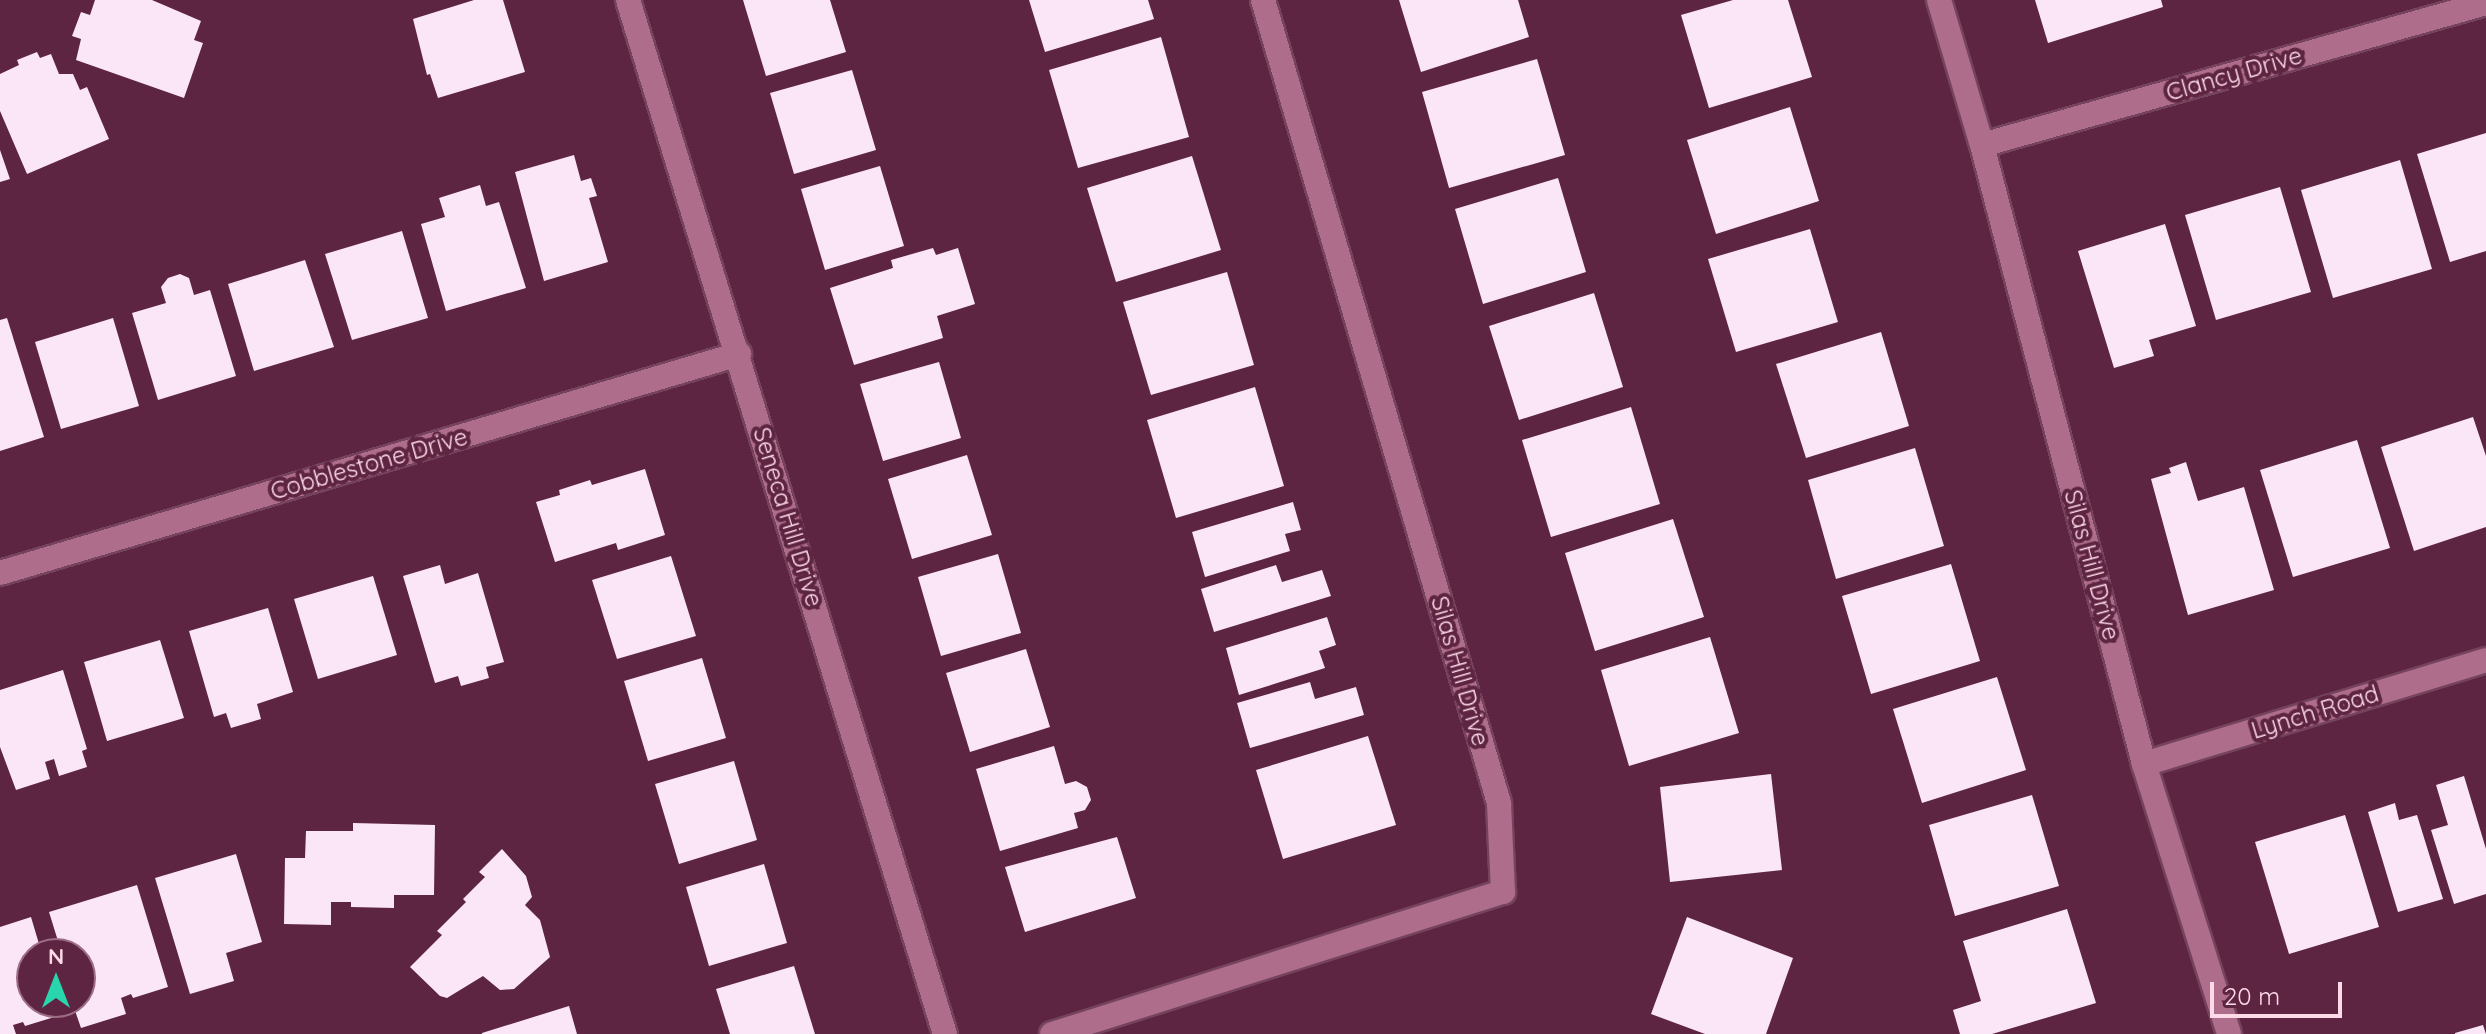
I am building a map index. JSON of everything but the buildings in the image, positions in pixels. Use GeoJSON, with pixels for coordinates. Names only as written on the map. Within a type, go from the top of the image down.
{"type":"FeatureCollection","features":[{"type":"Feature","properties":{"kind":"street","name":"Seneca Hill Drive"},"geometry":{"type":"LineString","coordinates":[[628,0],[945,1034]]}},
{"type":"Feature","properties":{"kind":"street","name":"Silas Hill Drive"},"geometry":{"type":"LineString","coordinates":[[1052,1034],[1503,892],[1499,803],[1263,0]]}},
{"type":"Feature","properties":{"kind":"street","name":"Silas Hill Drive"},"geometry":{"type":"LineString","coordinates":[[1939,0],[1982,145],[2144,764],[2229,1034]]}},
{"type":"Feature","properties":{"kind":"street","name":"Clancy Drive"},"geometry":{"type":"LineString","coordinates":[[1982,145],[2486,3]]}},
{"type":"Feature","properties":{"kind":"street","name":"Cobblestone Drive"},"geometry":{"type":"LineString","coordinates":[[0,573],[739,354]]}},
{"type":"Feature","properties":{"kind":"street","name":"Lynch Road"},"geometry":{"type":"LineString","coordinates":[[2144,764],[2486,660]]}}]}
